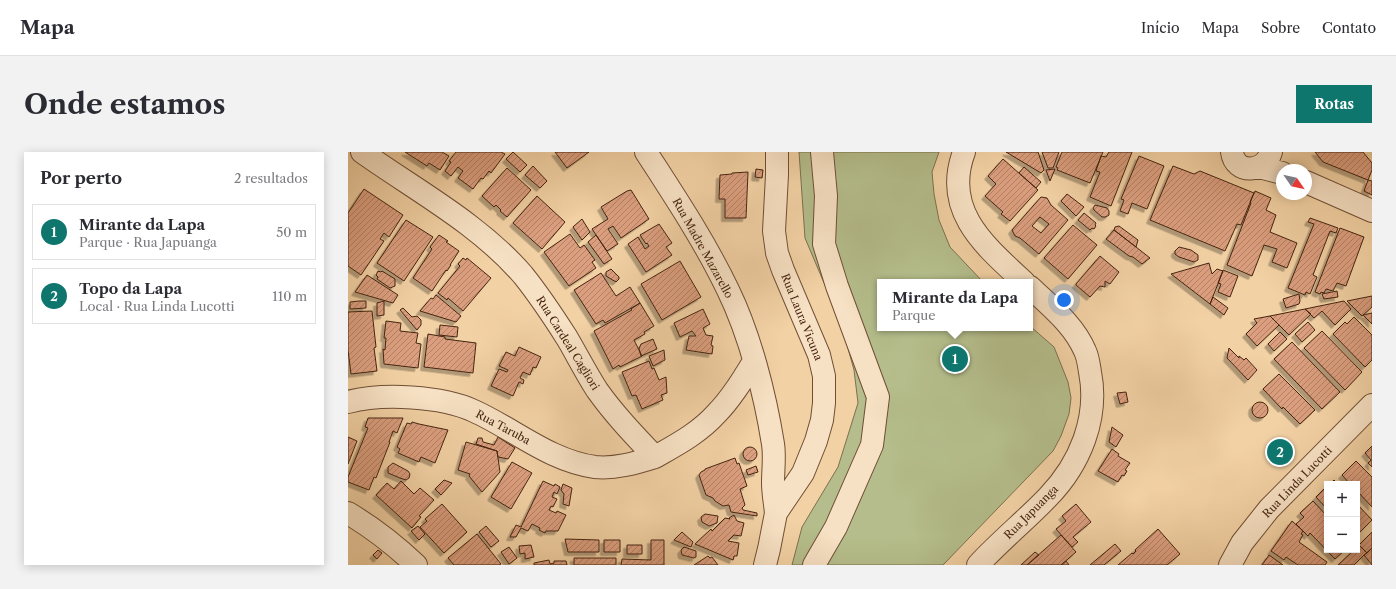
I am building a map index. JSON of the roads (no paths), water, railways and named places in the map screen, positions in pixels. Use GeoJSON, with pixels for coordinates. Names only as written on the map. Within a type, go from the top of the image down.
{"type":"FeatureCollection","features":[{"type":"Feature","properties":{"kind":"street","name":"Rua Cardeal Cagliori"},"geometry":{"type":"LineString","coordinates":[[362,152],[467,224],[501,252],[523,276],[545,304],[567,338],[587,374],[612,411],[655,457]]}},
{"type":"Feature","properties":{"kind":"street","name":"Rua Madre Mazarello"},"geometry":{"type":"LineString","coordinates":[[646,152],[686,213],[728,291],[742,323],[754,361],[773,446],[773,484],[776,513]]}},
{"type":"Feature","properties":{"kind":"street","name":"Rua Laura Vicuna"},"geometry":{"type":"LineString","coordinates":[[765,565],[776,513],[803,472],[816,441],[822,420],[824,403],[824,376],[819,355],[777,253],[774,230],[778,175],[777,152]]}},
{"type":"Feature","properties":{"kind":"street"},"geometry":{"type":"LineString","coordinates":[[814,565],[836,527],[872,445],[878,397],[824,244],[826,196],[822,152]]}},
{"type":"Feature","properties":{"kind":"street"},"geometry":{"type":"LineString","coordinates":[[964,152],[960,168],[959,187],[960,201],[964,212],[973,230],[994,254],[1021,279]]}},
{"type":"Feature","properties":{"kind":"street"},"geometry":{"type":"LineString","coordinates":[[1232,152],[1240,166],[1253,169],[1267,157]]}},
{"type":"Feature","properties":{"kind":"street"},"geometry":{"type":"LineString","coordinates":[[1267,157],[1278,164]]}},
{"type":"Feature","properties":{"kind":"street"},"geometry":{"type":"LineString","coordinates":[[1267,157],[1276,167]]}},
{"type":"Feature","properties":{"kind":"street"},"geometry":{"type":"LineString","coordinates":[[1312,185],[1372,211]]}},
{"type":"Feature","properties":{"kind":"street","name":"Rua Japuanga"},"geometry":{"type":"LineString","coordinates":[[978,565],[1049,496],[1072,468],[1090,423],[1093,387],[1086,352],[1072,328],[1033,290]]}},
{"type":"Feature","properties":{"kind":"street"},"geometry":{"type":"LineString","coordinates":[[655,457],[704,426],[716,414],[754,361]]}},
{"type":"Feature","properties":{"kind":"street","name":"Rua Taruba"},"geometry":{"type":"LineString","coordinates":[[348,402],[384,398],[412,398],[444,402],[473,410],[569,461],[596,467],[636,463],[655,457]]}},
{"type":"Feature","properties":{"kind":"street","name":"Rua Linda Lucotti"},"geometry":{"type":"LineString","coordinates":[[1230,565],[1242,543],[1269,509],[1372,405]]}},
{"type":"Feature","properties":{"kind":"street"},"geometry":{"type":"LineString","coordinates":[[348,513],[374,528],[416,565]]}},
{"type":"Feature","properties":{"kind":"place","name":"Mirante da Lapa"},"geometry":{"type":"Point","coordinates":[955,359]}},
{"type":"Feature","properties":{"kind":"place","name":"Topo da Lapa"},"geometry":{"type":"Point","coordinates":[1280,452]}}]}
